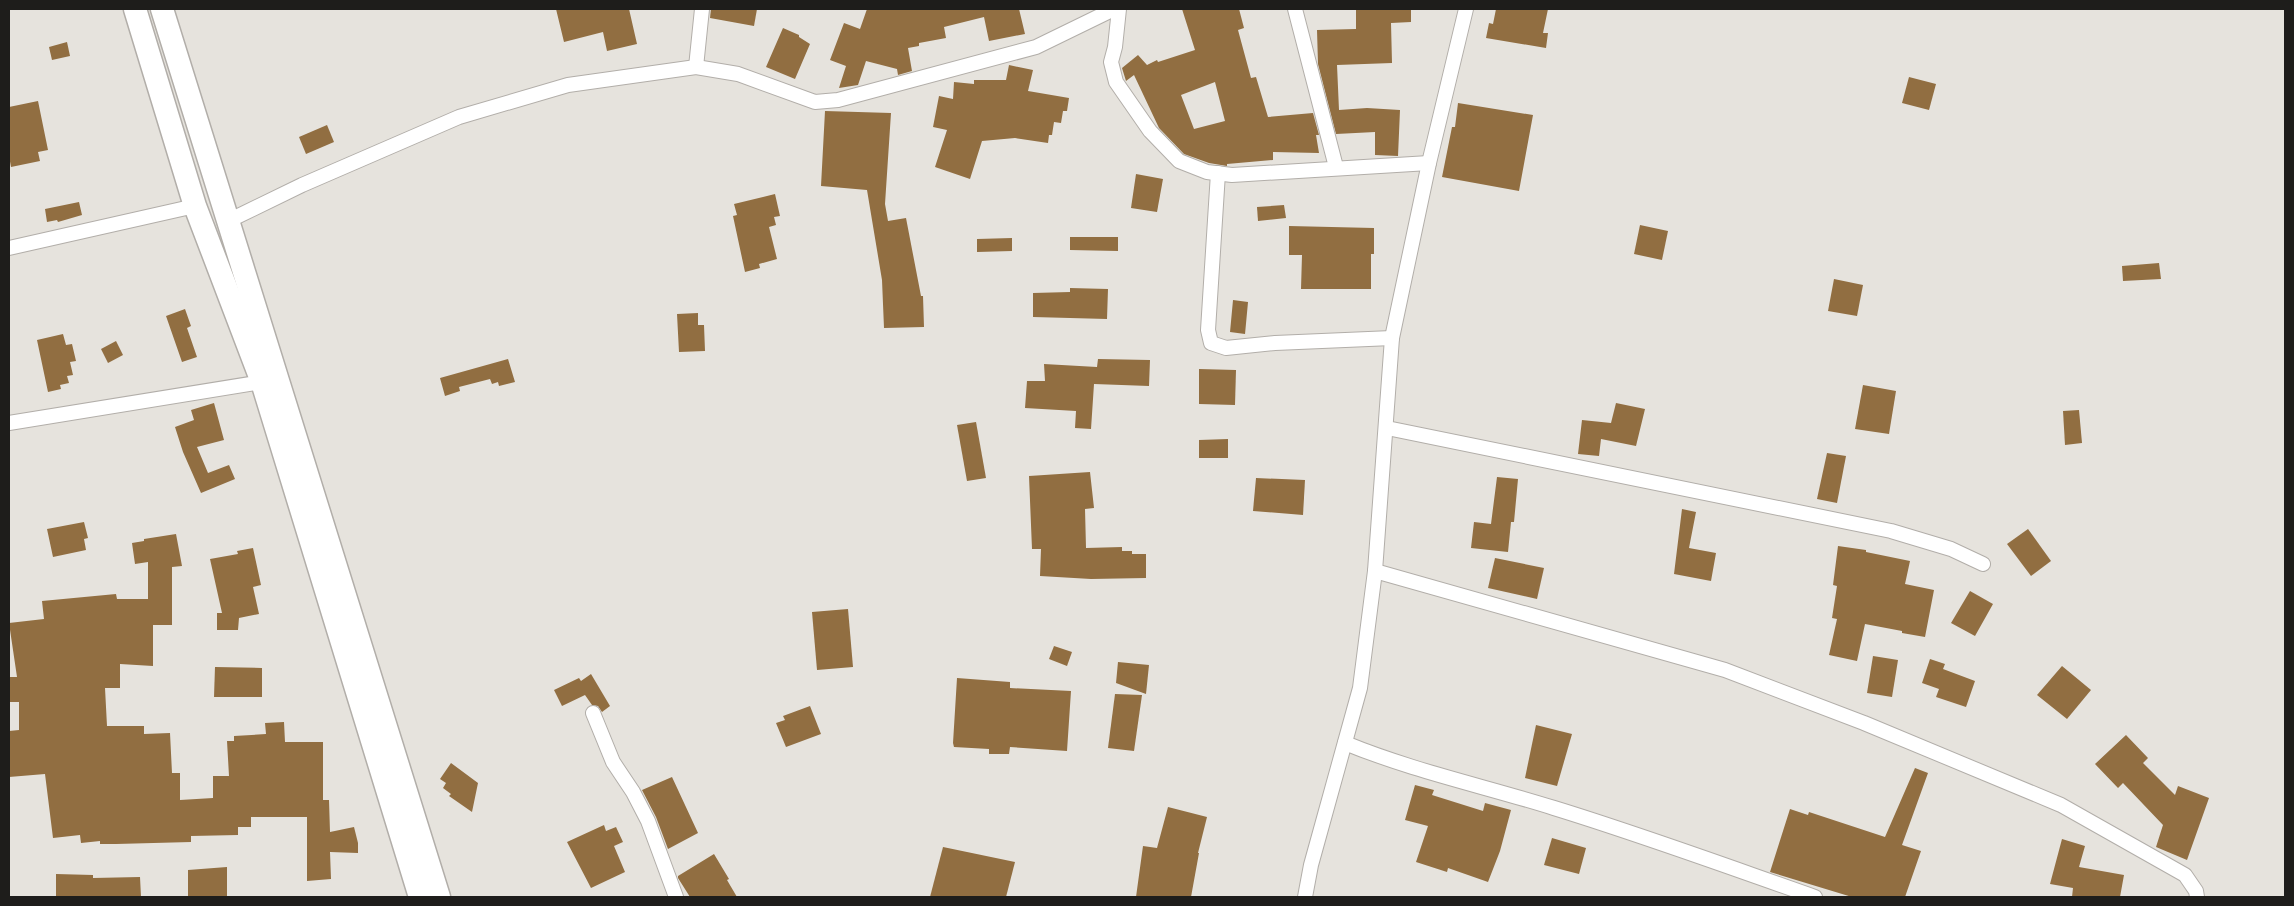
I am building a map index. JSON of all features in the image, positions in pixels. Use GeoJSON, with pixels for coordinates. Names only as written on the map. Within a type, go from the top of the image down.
{"type":"FeatureCollection","features":[{"type":"Feature","properties":{"kind":"main road"},"geometry":{"type":"LineString","coordinates":[[135,9],[195,206],[262,382],[420,897]]}},
{"type":"Feature","properties":{"kind":"main road"},"geometry":{"type":"LineString","coordinates":[[162,9],[439,897]]}},
{"type":"Feature","properties":{"kind":"street"},"geometry":{"type":"LineString","coordinates":[[696,67],[702,9]]}},
{"type":"Feature","properties":{"kind":"street"},"geometry":{"type":"LineString","coordinates":[[228,221],[302,185],[459,117],[568,85],[696,67],[738,74],[815,102],[838,100],[1036,46],[1114,9]]}},
{"type":"Feature","properties":{"kind":"street"},"geometry":{"type":"LineString","coordinates":[[1119,9],[1115,46],[1111,62],[1116,82],[1150,131],[1179,161],[1207,172],[1232,175],[1336,167],[1429,163]]}},
{"type":"Feature","properties":{"kind":"street"},"geometry":{"type":"LineString","coordinates":[[1295,9],[1336,167]]}},
{"type":"Feature","properties":{"kind":"street"},"geometry":{"type":"LineString","coordinates":[[1305,897],[1311,865],[1360,688],[1375,571],[1387,428],[1392,338],[1429,163],[1466,9]]}},
{"type":"Feature","properties":{"kind":"street"},"geometry":{"type":"LineString","coordinates":[[1218,173],[1208,330],[1211,343],[1226,348],[1276,343],[1392,338]]}},
{"type":"Feature","properties":{"kind":"street"},"geometry":{"type":"LineString","coordinates":[[9,248],[195,206]]}},
{"type":"Feature","properties":{"kind":"street"},"geometry":{"type":"LineString","coordinates":[[9,423],[262,382]]}},
{"type":"Feature","properties":{"kind":"street"},"geometry":{"type":"LineString","coordinates":[[1387,428],[1890,531],[1951,549],[1983,564]]}},
{"type":"Feature","properties":{"kind":"street"},"geometry":{"type":"LineString","coordinates":[[1375,571],[1725,670],[1864,723],[2061,805],[2185,875],[2196,891],[2197,897]]}},
{"type":"Feature","properties":{"kind":"street"},"geometry":{"type":"LineString","coordinates":[[593,714],[613,762],[633,792],[648,821],[676,897]]}},
{"type":"Feature","properties":{"kind":"street"},"geometry":{"type":"LineString","coordinates":[[1345,744],[1383,759],[1637,834],[1815,897]]}},
{"type":"Feature","properties":{"kind":"building"},"geometry":{"type":"Polygon","coordinates":[[[556,9],[629,9],[637,44],[607,51],[603,32],[564,42],[556,9]]]}},
{"type":"Feature","properties":{"kind":"building"},"geometry":{"type":"Polygon","coordinates":[[[711,9],[757,9],[754,26],[710,18],[711,9]]]}},
{"type":"Feature","properties":{"kind":"building"},"geometry":{"type":"Polygon","coordinates":[[[867,9],[1019,9],[1025,34],[989,41],[984,17],[944,27],[946,38],[919,43],[919,46],[908,48],[912,71],[898,75],[897,69],[866,61],[858,85],[839,88],[846,66],[830,60],[844,23],[860,29],[867,9]]]}},
{"type":"Feature","properties":{"kind":"building"},"geometry":{"type":"Polygon","coordinates":[[[1182,9],[1239,9],[1244,28],[1238,30],[1251,78],[1256,77],[1268,117],[1313,113],[1319,135],[1316,135],[1319,153],[1273,152],[1273,160],[1227,164],[1227,166],[1209,163],[1184,154],[1159,128],[1134,75],[1126,81],[1122,68],[1138,55],[1147,65],[1157,60],[1158,62],[1195,50],[1182,9]],[[1215,82],[1181,95],[1194,129],[1225,121],[1215,82]]]}},
{"type":"Feature","properties":{"kind":"building"},"geometry":{"type":"Polygon","coordinates":[[[1356,9],[1411,9],[1411,22],[1391,23],[1392,63],[1337,65],[1339,110],[1367,108],[1400,110],[1398,156],[1375,155],[1375,132],[1336,134],[1318,64],[1317,30],[1356,29],[1356,9]]]}},
{"type":"Feature","properties":{"kind":"building"},"geometry":{"type":"Polygon","coordinates":[[[1496,9],[1548,9],[1543,33],[1548,33],[1546,48],[1486,38],[1489,23],[1493,24],[1496,9]]]}},
{"type":"Feature","properties":{"kind":"building"},"geometry":{"type":"Polygon","coordinates":[[[783,28],[799,35],[799,37],[810,44],[795,79],[766,67],[783,28]]]}},
{"type":"Feature","properties":{"kind":"building"},"geometry":{"type":"Polygon","coordinates":[[[67,42],[70,56],[52,60],[49,47],[67,42]]]}},
{"type":"Feature","properties":{"kind":"building"},"geometry":{"type":"Polygon","coordinates":[[[1009,65],[1033,70],[1028,91],[1069,98],[1067,111],[1063,111],[1061,123],[1054,122],[1052,135],[1049,135],[1048,143],[1015,138],[982,141],[970,179],[935,167],[947,130],[933,127],[939,96],[953,99],[954,82],[974,84],[974,80],[1006,80],[1009,65]]]}},
{"type":"Feature","properties":{"kind":"building"},"geometry":{"type":"Polygon","coordinates":[[[1909,77],[1936,84],[1929,110],[1902,103],[1909,77]]]}},
{"type":"Feature","properties":{"kind":"building"},"geometry":{"type":"Polygon","coordinates":[[[38,101],[48,150],[38,152],[40,161],[11,167],[9,156],[9,107],[38,101]]]}},
{"type":"Feature","properties":{"kind":"building"},"geometry":{"type":"Polygon","coordinates":[[[1458,103],[1533,115],[1519,191],[1442,177],[1452,127],[1455,127],[1458,103]]]}},
{"type":"Feature","properties":{"kind":"building"},"geometry":{"type":"Polygon","coordinates":[[[825,111],[891,113],[885,204],[888,221],[906,218],[921,296],[923,296],[924,327],[884,328],[882,280],[867,190],[821,186],[825,111]]]}},
{"type":"Feature","properties":{"kind":"building"},"geometry":{"type":"Polygon","coordinates":[[[327,125],[334,142],[306,154],[299,137],[327,125]]]}},
{"type":"Feature","properties":{"kind":"building"},"geometry":{"type":"Polygon","coordinates":[[[1136,174],[1163,179],[1157,212],[1131,208],[1136,174]]]}},
{"type":"Feature","properties":{"kind":"building"},"geometry":{"type":"Polygon","coordinates":[[[775,194],[780,216],[774,217],[776,225],[769,227],[777,259],[759,264],[760,268],[745,272],[733,216],[737,215],[734,204],[775,194]]]}},
{"type":"Feature","properties":{"kind":"building"},"geometry":{"type":"Polygon","coordinates":[[[79,202],[82,215],[58,222],[57,220],[47,222],[45,209],[79,202]]]}},
{"type":"Feature","properties":{"kind":"building"},"geometry":{"type":"Polygon","coordinates":[[[1284,205],[1286,218],[1258,221],[1257,207],[1284,205]]]}},
{"type":"Feature","properties":{"kind":"building"},"geometry":{"type":"Polygon","coordinates":[[[1640,225],[1668,231],[1662,260],[1634,254],[1640,225]]]}},
{"type":"Feature","properties":{"kind":"building"},"geometry":{"type":"Polygon","coordinates":[[[1289,226],[1374,228],[1374,254],[1371,254],[1371,289],[1301,289],[1302,255],[1289,255],[1289,226]]]}},
{"type":"Feature","properties":{"kind":"building"},"geometry":{"type":"Polygon","coordinates":[[[1070,237],[1118,237],[1118,251],[1070,250],[1070,237]]]}},
{"type":"Feature","properties":{"kind":"building"},"geometry":{"type":"Polygon","coordinates":[[[1012,238],[1012,251],[977,252],[977,239],[1012,238]]]}},
{"type":"Feature","properties":{"kind":"building"},"geometry":{"type":"Polygon","coordinates":[[[2159,263],[2161,279],[2123,281],[2122,266],[2159,263]]]}},
{"type":"Feature","properties":{"kind":"building"},"geometry":{"type":"Polygon","coordinates":[[[1834,279],[1863,285],[1857,316],[1828,311],[1834,279]]]}},
{"type":"Feature","properties":{"kind":"building"},"geometry":{"type":"Polygon","coordinates":[[[1070,288],[1108,289],[1107,319],[1033,317],[1033,293],[1070,292],[1070,288]]]}},
{"type":"Feature","properties":{"kind":"building"},"geometry":{"type":"Polygon","coordinates":[[[1233,300],[1248,302],[1245,334],[1230,332],[1233,300]]]}},
{"type":"Feature","properties":{"kind":"building"},"geometry":{"type":"Polygon","coordinates":[[[185,309],[191,326],[187,328],[197,357],[182,362],[166,316],[185,309]]]}},
{"type":"Feature","properties":{"kind":"building"},"geometry":{"type":"Polygon","coordinates":[[[698,313],[698,325],[704,325],[705,351],[679,352],[677,314],[698,313]]]}},
{"type":"Feature","properties":{"kind":"building"},"geometry":{"type":"Polygon","coordinates":[[[63,334],[66,345],[72,344],[76,361],[70,362],[73,375],[67,376],[69,383],[60,385],[61,389],[48,392],[37,340],[63,334]]]}},
{"type":"Feature","properties":{"kind":"building"},"geometry":{"type":"Polygon","coordinates":[[[116,341],[123,355],[108,363],[101,349],[116,341]]]}},
{"type":"Feature","properties":{"kind":"building"},"geometry":{"type":"Polygon","coordinates":[[[508,359],[515,382],[499,386],[498,382],[492,384],[490,379],[459,387],[460,391],[445,396],[440,378],[508,359]]]}},
{"type":"Feature","properties":{"kind":"building"},"geometry":{"type":"Polygon","coordinates":[[[1098,359],[1150,360],[1149,386],[1094,384],[1091,429],[1075,428],[1076,411],[1025,408],[1027,381],[1045,381],[1044,364],[1097,367],[1098,359]]]}},
{"type":"Feature","properties":{"kind":"building"},"geometry":{"type":"Polygon","coordinates":[[[1199,369],[1236,370],[1235,405],[1199,404],[1199,369]]]}},
{"type":"Feature","properties":{"kind":"building"},"geometry":{"type":"Polygon","coordinates":[[[1863,385],[1896,391],[1889,434],[1855,429],[1863,385]]]}},
{"type":"Feature","properties":{"kind":"building"},"geometry":{"type":"Polygon","coordinates":[[[214,403],[224,440],[197,447],[208,473],[229,465],[235,479],[201,493],[183,452],[175,427],[194,420],[191,410],[214,403]]]}},
{"type":"Feature","properties":{"kind":"building"},"geometry":{"type":"Polygon","coordinates":[[[1616,403],[1645,409],[1636,446],[1601,439],[1599,456],[1578,454],[1582,420],[1611,423],[1616,403]]]}},
{"type":"Feature","properties":{"kind":"building"},"geometry":{"type":"Polygon","coordinates":[[[2079,410],[2082,443],[2065,445],[2063,411],[2079,410]]]}},
{"type":"Feature","properties":{"kind":"building"},"geometry":{"type":"Polygon","coordinates":[[[976,422],[986,478],[967,481],[957,425],[976,422]]]}},
{"type":"Feature","properties":{"kind":"building"},"geometry":{"type":"Polygon","coordinates":[[[1228,439],[1228,458],[1199,458],[1199,440],[1228,439]]]}},
{"type":"Feature","properties":{"kind":"building"},"geometry":{"type":"Polygon","coordinates":[[[1827,453],[1846,456],[1837,503],[1817,499],[1827,453]]]}},
{"type":"Feature","properties":{"kind":"building"},"geometry":{"type":"Polygon","coordinates":[[[1090,472],[1094,508],[1085,509],[1086,548],[1122,547],[1122,551],[1132,551],[1132,554],[1146,554],[1146,578],[1091,579],[1040,576],[1041,549],[1032,549],[1029,476],[1090,472]]]}},
{"type":"Feature","properties":{"kind":"building"},"geometry":{"type":"Polygon","coordinates":[[[1497,477],[1518,479],[1514,522],[1511,522],[1508,552],[1471,548],[1474,522],[1491,524],[1497,477]]]}},
{"type":"Feature","properties":{"kind":"building"},"geometry":{"type":"Polygon","coordinates":[[[1256,478],[1305,480],[1303,515],[1253,511],[1256,478]]]}},
{"type":"Feature","properties":{"kind":"building"},"geometry":{"type":"Polygon","coordinates":[[[1682,509],[1696,512],[1689,548],[1716,553],[1711,581],[1674,574],[1682,509]]]}},
{"type":"Feature","properties":{"kind":"building"},"geometry":{"type":"Polygon","coordinates":[[[84,522],[88,538],[84,539],[86,550],[53,557],[47,529],[84,522]]]}},
{"type":"Feature","properties":{"kind":"building"},"geometry":{"type":"Polygon","coordinates":[[[2028,529],[2051,561],[2031,576],[2007,544],[2028,529]]]}},
{"type":"Feature","properties":{"kind":"building"},"geometry":{"type":"Polygon","coordinates":[[[176,534],[182,566],[172,567],[172,625],[153,625],[153,666],[120,664],[120,688],[105,688],[107,726],[144,726],[144,734],[170,733],[172,773],[180,773],[180,800],[213,798],[213,776],[229,776],[227,741],[234,741],[234,736],[266,734],[265,723],[284,722],[285,742],[323,742],[323,800],[329,800],[330,832],[354,827],[358,843],[358,853],[330,852],[331,879],[307,881],[307,817],[251,817],[251,827],[238,827],[238,835],[191,836],[191,842],[100,844],[100,841],[81,843],[80,835],[53,838],[45,774],[9,777],[9,731],[19,730],[19,702],[9,702],[9,677],[17,677],[9,623],[44,619],[42,601],[116,594],[117,599],[148,599],[148,562],[135,564],[132,543],[144,541],[144,539],[176,534]]]}},
{"type":"Feature","properties":{"kind":"building"},"geometry":{"type":"Polygon","coordinates":[[[1838,546],[1866,550],[1866,552],[1910,561],[1905,584],[1934,590],[1925,637],[1865,624],[1857,661],[1829,655],[1837,619],[1832,618],[1837,586],[1833,585],[1838,546]]]}},
{"type":"Feature","properties":{"kind":"building"},"geometry":{"type":"Polygon","coordinates":[[[253,548],[261,585],[253,587],[259,614],[239,618],[238,630],[217,630],[217,613],[222,613],[210,559],[238,554],[237,551],[253,548]]]}},
{"type":"Feature","properties":{"kind":"building"},"geometry":{"type":"Polygon","coordinates":[[[1495,558],[1544,568],[1537,599],[1488,588],[1495,558]]]}},
{"type":"Feature","properties":{"kind":"building"},"geometry":{"type":"Polygon","coordinates":[[[1970,591],[1993,604],[1975,636],[1951,623],[1970,591]]]}},
{"type":"Feature","properties":{"kind":"building"},"geometry":{"type":"Polygon","coordinates":[[[848,609],[853,667],[817,670],[812,612],[848,609]]]}},
{"type":"Feature","properties":{"kind":"building"},"geometry":{"type":"Polygon","coordinates":[[[1054,646],[1072,652],[1067,666],[1049,659],[1054,646]]]}},
{"type":"Feature","properties":{"kind":"building"},"geometry":{"type":"Polygon","coordinates":[[[1873,656],[1898,660],[1892,697],[1867,693],[1873,656]]]}},
{"type":"Feature","properties":{"kind":"building"},"geometry":{"type":"Polygon","coordinates":[[[1930,659],[1945,664],[1943,669],[1975,681],[1966,707],[1936,697],[1939,689],[1922,683],[1930,659]]]}},
{"type":"Feature","properties":{"kind":"building"},"geometry":{"type":"Polygon","coordinates":[[[1118,662],[1149,665],[1146,694],[1116,683],[1118,662]]]}},
{"type":"Feature","properties":{"kind":"building"},"geometry":{"type":"Polygon","coordinates":[[[2062,666],[2091,690],[2067,719],[2037,695],[2062,666]]]}},
{"type":"Feature","properties":{"kind":"building"},"geometry":{"type":"Polygon","coordinates":[[[215,667],[262,668],[262,697],[214,697],[215,667]]]}},
{"type":"Feature","properties":{"kind":"building"},"geometry":{"type":"Polygon","coordinates":[[[591,674],[610,706],[602,712],[598,706],[592,705],[585,695],[562,706],[554,690],[579,678],[581,681],[591,674]]]}},
{"type":"Feature","properties":{"kind":"building"},"geometry":{"type":"Polygon","coordinates":[[[957,678],[1010,682],[1010,688],[1071,691],[1067,751],[1010,747],[1009,754],[989,754],[989,749],[954,747],[957,678]]]}},
{"type":"Feature","properties":{"kind":"building"},"geometry":{"type":"Polygon","coordinates":[[[1115,694],[1142,695],[1134,751],[1108,748],[1115,694]]]}},
{"type":"Feature","properties":{"kind":"building"},"geometry":{"type":"Polygon","coordinates":[[[810,706],[821,734],[786,747],[776,723],[785,720],[783,716],[810,706]]]}},
{"type":"Feature","properties":{"kind":"building"},"geometry":{"type":"Polygon","coordinates":[[[1536,725],[1572,734],[1557,786],[1525,778],[1536,725]]]}},
{"type":"Feature","properties":{"kind":"building"},"geometry":{"type":"Polygon","coordinates":[[[2126,735],[2148,758],[2143,763],[2175,795],[2178,786],[2209,798],[2187,860],[2156,847],[2163,825],[2123,783],[2118,788],[2095,764],[2126,735]]]}},
{"type":"Feature","properties":{"kind":"building"},"geometry":{"type":"Polygon","coordinates":[[[451,763],[478,783],[472,812],[449,796],[451,794],[443,788],[446,783],[440,779],[451,763]]]}},
{"type":"Feature","properties":{"kind":"building"},"geometry":{"type":"Polygon","coordinates":[[[1915,768],[1928,773],[1902,845],[1921,851],[1905,897],[1852,897],[1770,872],[1790,809],[1808,815],[1809,812],[1885,837],[1915,768]]]}},
{"type":"Feature","properties":{"kind":"building"},"geometry":{"type":"Polygon","coordinates":[[[672,777],[698,833],[668,849],[656,817],[642,790],[672,777]]]}},
{"type":"Feature","properties":{"kind":"building"},"geometry":{"type":"Polygon","coordinates":[[[1415,785],[1434,790],[1432,795],[1483,811],[1485,803],[1511,810],[1500,851],[1488,882],[1448,868],[1447,872],[1416,862],[1428,826],[1405,820],[1415,785]]]}},
{"type":"Feature","properties":{"kind":"building"},"geometry":{"type":"Polygon","coordinates":[[[1168,807],[1207,817],[1198,853],[1191,897],[1136,897],[1143,846],[1157,848],[1168,807]]]}},
{"type":"Feature","properties":{"kind":"building"},"geometry":{"type":"Polygon","coordinates":[[[604,825],[606,831],[616,827],[623,842],[614,846],[625,872],[591,888],[567,842],[604,825]]]}},
{"type":"Feature","properties":{"kind":"building"},"geometry":{"type":"Polygon","coordinates":[[[1552,838],[1586,848],[1579,874],[1544,865],[1552,838]]]}},
{"type":"Feature","properties":{"kind":"building"},"geometry":{"type":"Polygon","coordinates":[[[2062,839],[2085,846],[2079,867],[2124,875],[2120,897],[2072,897],[2073,888],[2050,884],[2062,839]]]}},
{"type":"Feature","properties":{"kind":"building"},"geometry":{"type":"Polygon","coordinates":[[[943,847],[1015,862],[1006,897],[930,897],[943,847]]]}},
{"type":"Feature","properties":{"kind":"building"},"geometry":{"type":"Polygon","coordinates":[[[714,854],[737,897],[690,897],[678,876],[714,854]]]}},
{"type":"Feature","properties":{"kind":"building"},"geometry":{"type":"Polygon","coordinates":[[[227,867],[227,897],[188,897],[188,870],[227,867]]]}},
{"type":"Feature","properties":{"kind":"building"},"geometry":{"type":"Polygon","coordinates":[[[56,874],[93,875],[93,878],[140,877],[141,897],[56,897],[56,874]]]}}]}
